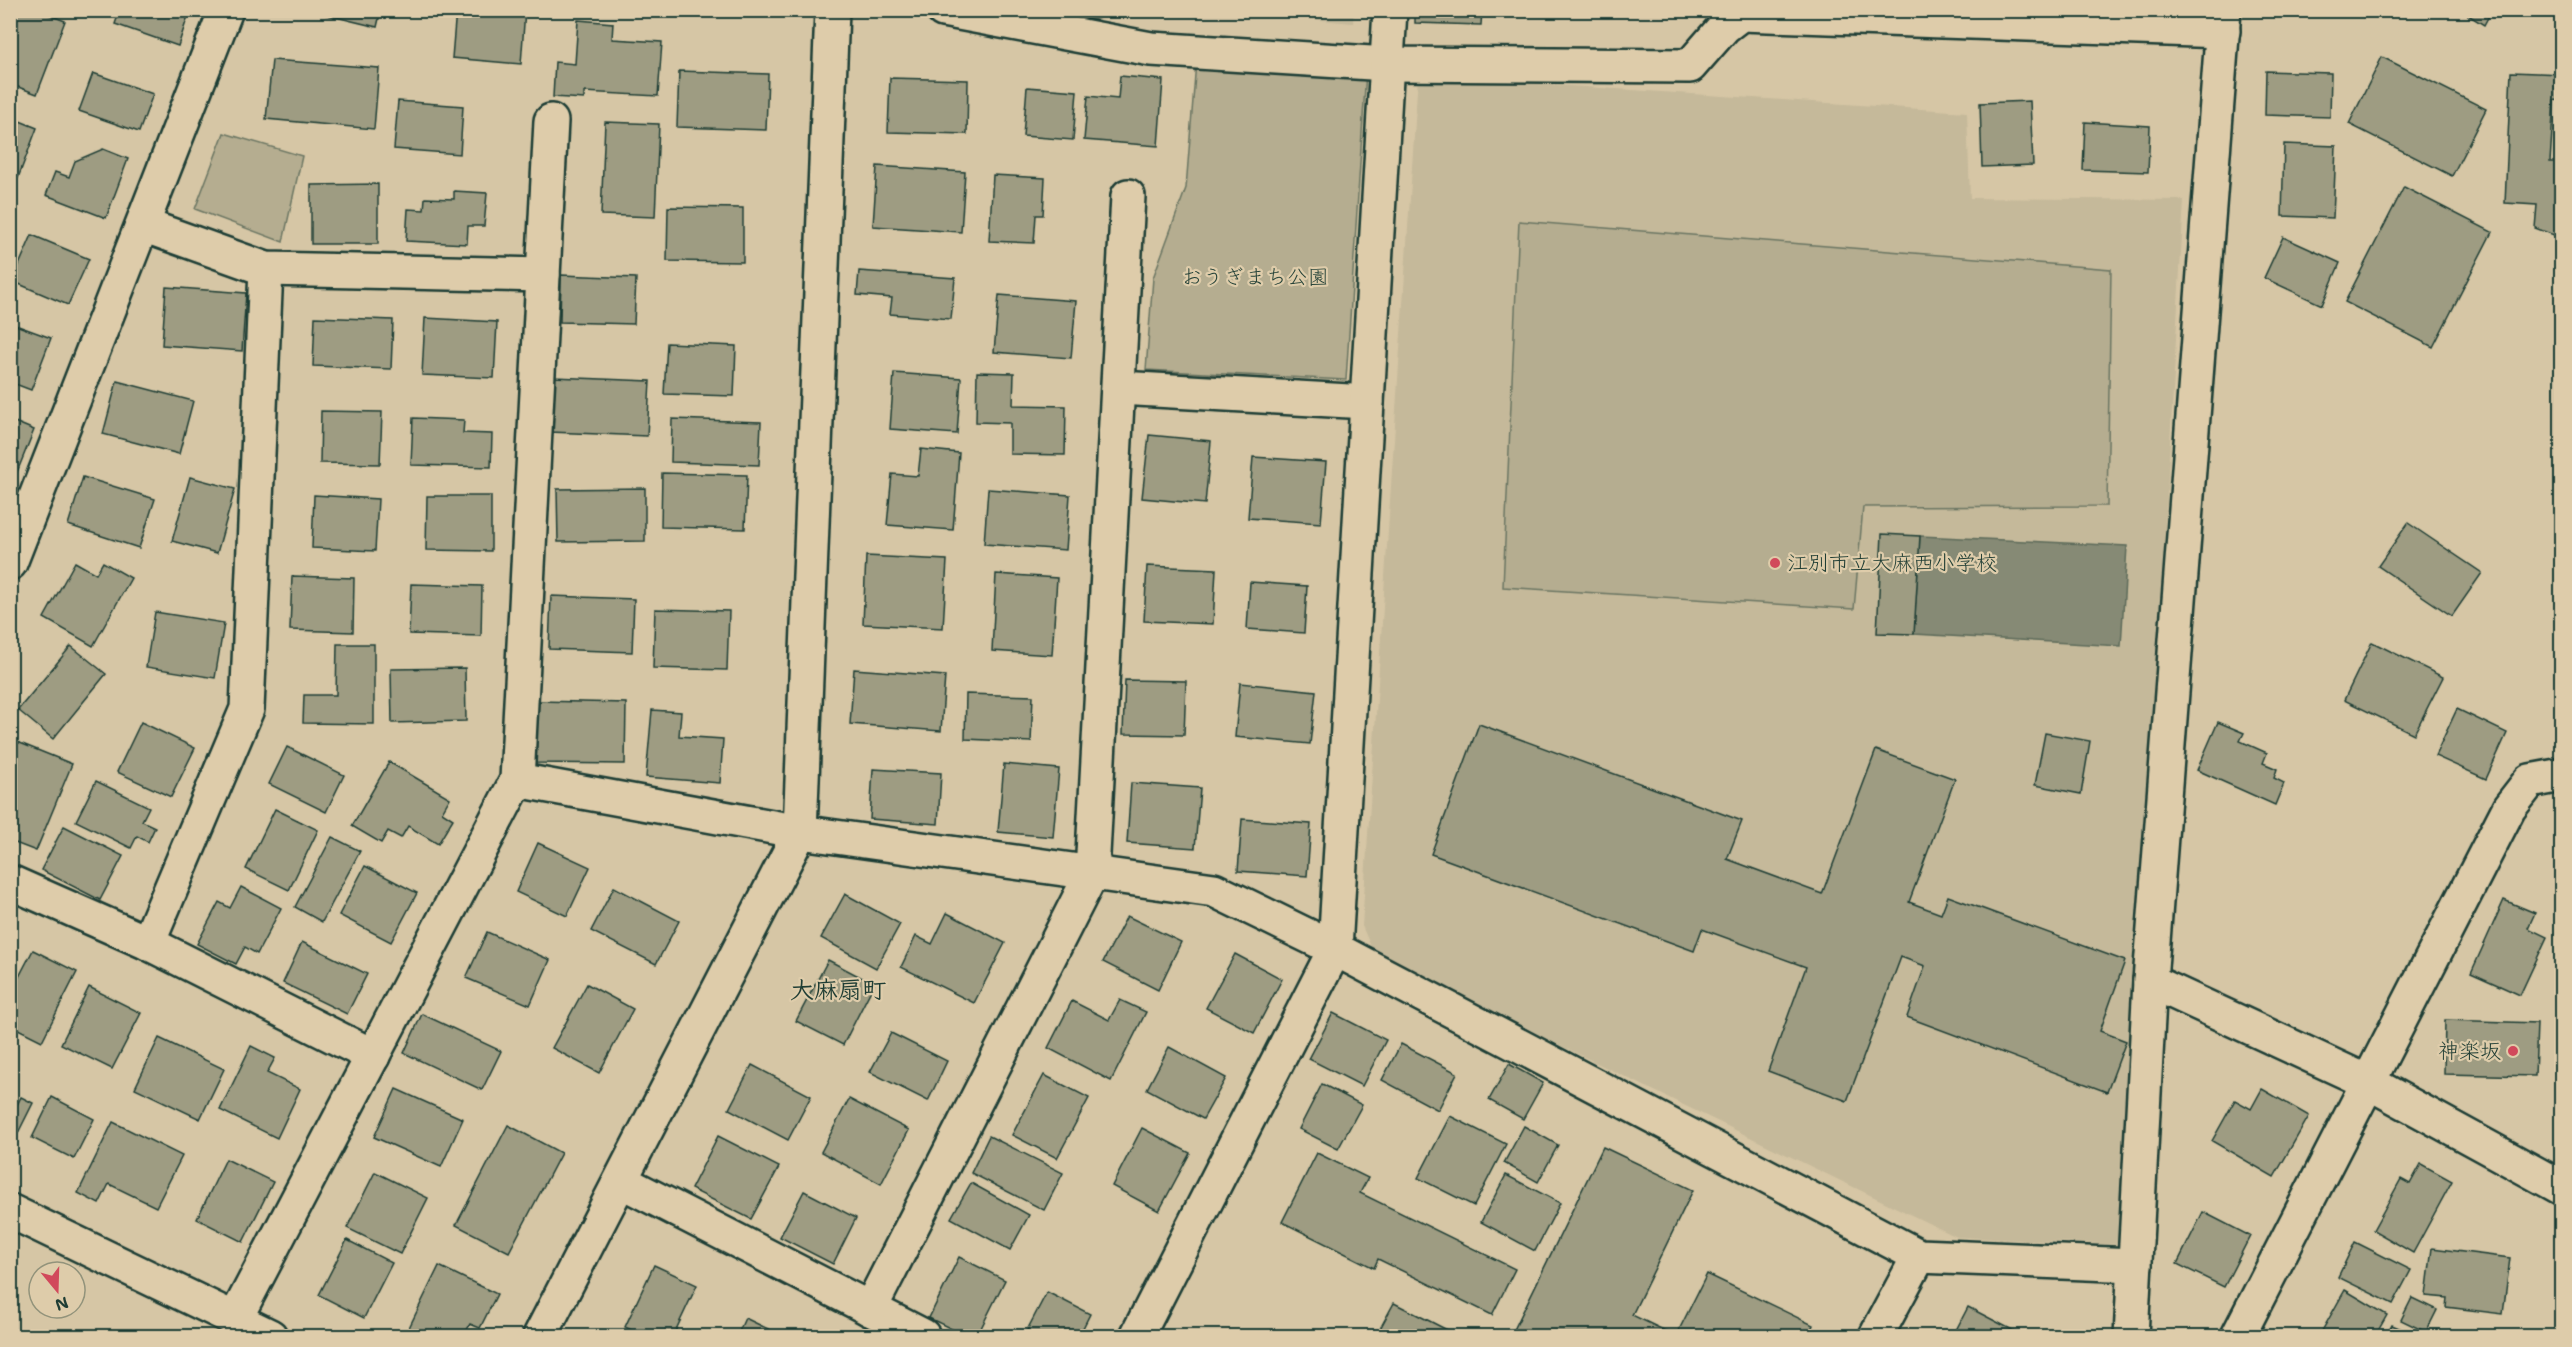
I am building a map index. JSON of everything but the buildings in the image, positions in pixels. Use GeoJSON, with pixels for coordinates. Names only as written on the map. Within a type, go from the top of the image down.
{"type":"FeatureCollection","features":[{"type":"Feature","properties":{"kind":"street"},"geometry":{"type":"LineString","coordinates":[[10,563],[21,507],[143,225],[226,10]]}},
{"type":"Feature","properties":{"kind":"street"},"geometry":{"type":"LineString","coordinates":[[540,1336],[800,832],[832,10]]}},
{"type":"Feature","properties":{"kind":"street"},"geometry":{"type":"LineString","coordinates":[[943,10],[1151,49],[1387,64],[1690,66],[1724,27],[1741,15],[2223,21],[2150,981],[2131,1336]]}},
{"type":"Feature","properties":{"kind":"street"},"geometry":{"type":"LineString","coordinates":[[1137,1336],[1335,950],[1390,10]]}},
{"type":"Feature","properties":{"kind":"street"},"geometry":{"type":"LineString","coordinates":[[235,1319],[518,780],[551,122]]}},
{"type":"Feature","properties":{"kind":"street"},"geometry":{"type":"LineString","coordinates":[[870,1309],[1092,873],[1128,196]]}},
{"type":"Feature","properties":{"kind":"street"},"geometry":{"type":"LineString","coordinates":[[143,225],[266,269],[543,275]]}},
{"type":"Feature","properties":{"kind":"street"},"geometry":{"type":"LineString","coordinates":[[148,943],[247,708],[266,269]]}},
{"type":"Feature","properties":{"kind":"street"},"geometry":{"type":"LineString","coordinates":[[1119,388],[1367,402]]}},
{"type":"Feature","properties":{"kind":"street"},"geometry":{"type":"LineString","coordinates":[[2238,1336],[2509,808],[2530,781],[2562,775]]}},
{"type":"Feature","properties":{"kind":"street"},"geometry":{"type":"LineString","coordinates":[[518,780],[800,832],[1214,890],[1335,950],[1919,1256],[2135,1265]]}},
{"type":"Feature","properties":{"kind":"street"},"geometry":{"type":"LineString","coordinates":[[10,882],[148,943],[373,1056]]}},
{"type":"Feature","properties":{"kind":"street"},"geometry":{"type":"LineString","coordinates":[[2150,981],[2368,1082],[2562,1188]]}},
{"type":"Feature","properties":{"kind":"street"},"geometry":{"type":"LineString","coordinates":[[621,1181],[923,1336]]}},
{"type":"Feature","properties":{"kind":"street"},"geometry":{"type":"LineString","coordinates":[[10,1211],[270,1336]]}},
{"type":"Feature","properties":{"kind":"street"},"geometry":{"type":"LineString","coordinates":[[1876,1336],[1919,1256]]}},
{"type":"Feature","properties":{"kind":"shaded area"},"geometry":{"type":"Polygon","coordinates":[[[1223,11],[1354,11],[1353,23],[1223,11]]]}},
{"type":"Feature","properties":{"kind":"shaded area","name":"江別市立大麻西小学校"},"geometry":{"type":"Polygon","coordinates":[[[1418,76],[1967,112],[1970,198],[2184,200],[2124,1245],[1957,1237],[1375,956],[1362,926],[1418,76]]]}},
{"type":"Feature","properties":{"kind":"shaded area"},"geometry":{"type":"Polygon","coordinates":[[[1920,536],[2127,546],[2121,646],[1914,634],[1920,536]]]}},
{"type":"Feature","properties":{"kind":"green space","name":"おうぎまち公園"},"geometry":{"type":"Polygon","coordinates":[[[1196,62],[1366,71],[1346,380],[1146,370],[1153,278],[1186,188],[1196,62]]]}},
{"type":"Feature","properties":{"kind":"green space"},"geometry":{"type":"Polygon","coordinates":[[[224,133],[302,156],[283,242],[195,209],[224,133]]]}},
{"type":"Feature","properties":{"kind":"green space"},"geometry":{"type":"Polygon","coordinates":[[[1519,221],[2111,269],[2107,506],[1863,507],[1854,609],[1503,587],[1519,221]]]}},
{"type":"Feature","properties":{"kind":"place","name":"江別市立大麻西小学校"},"geometry":{"type":"Point","coordinates":[1775,563]}},
{"type":"Feature","properties":{"kind":"place","name":"神楽坂"},"geometry":{"type":"Point","coordinates":[2513,1051]}},
{"type":"Feature","properties":{"kind":"district","name":"大麻扇町"},"geometry":{"type":"Point","coordinates":[838,990]}}]}
